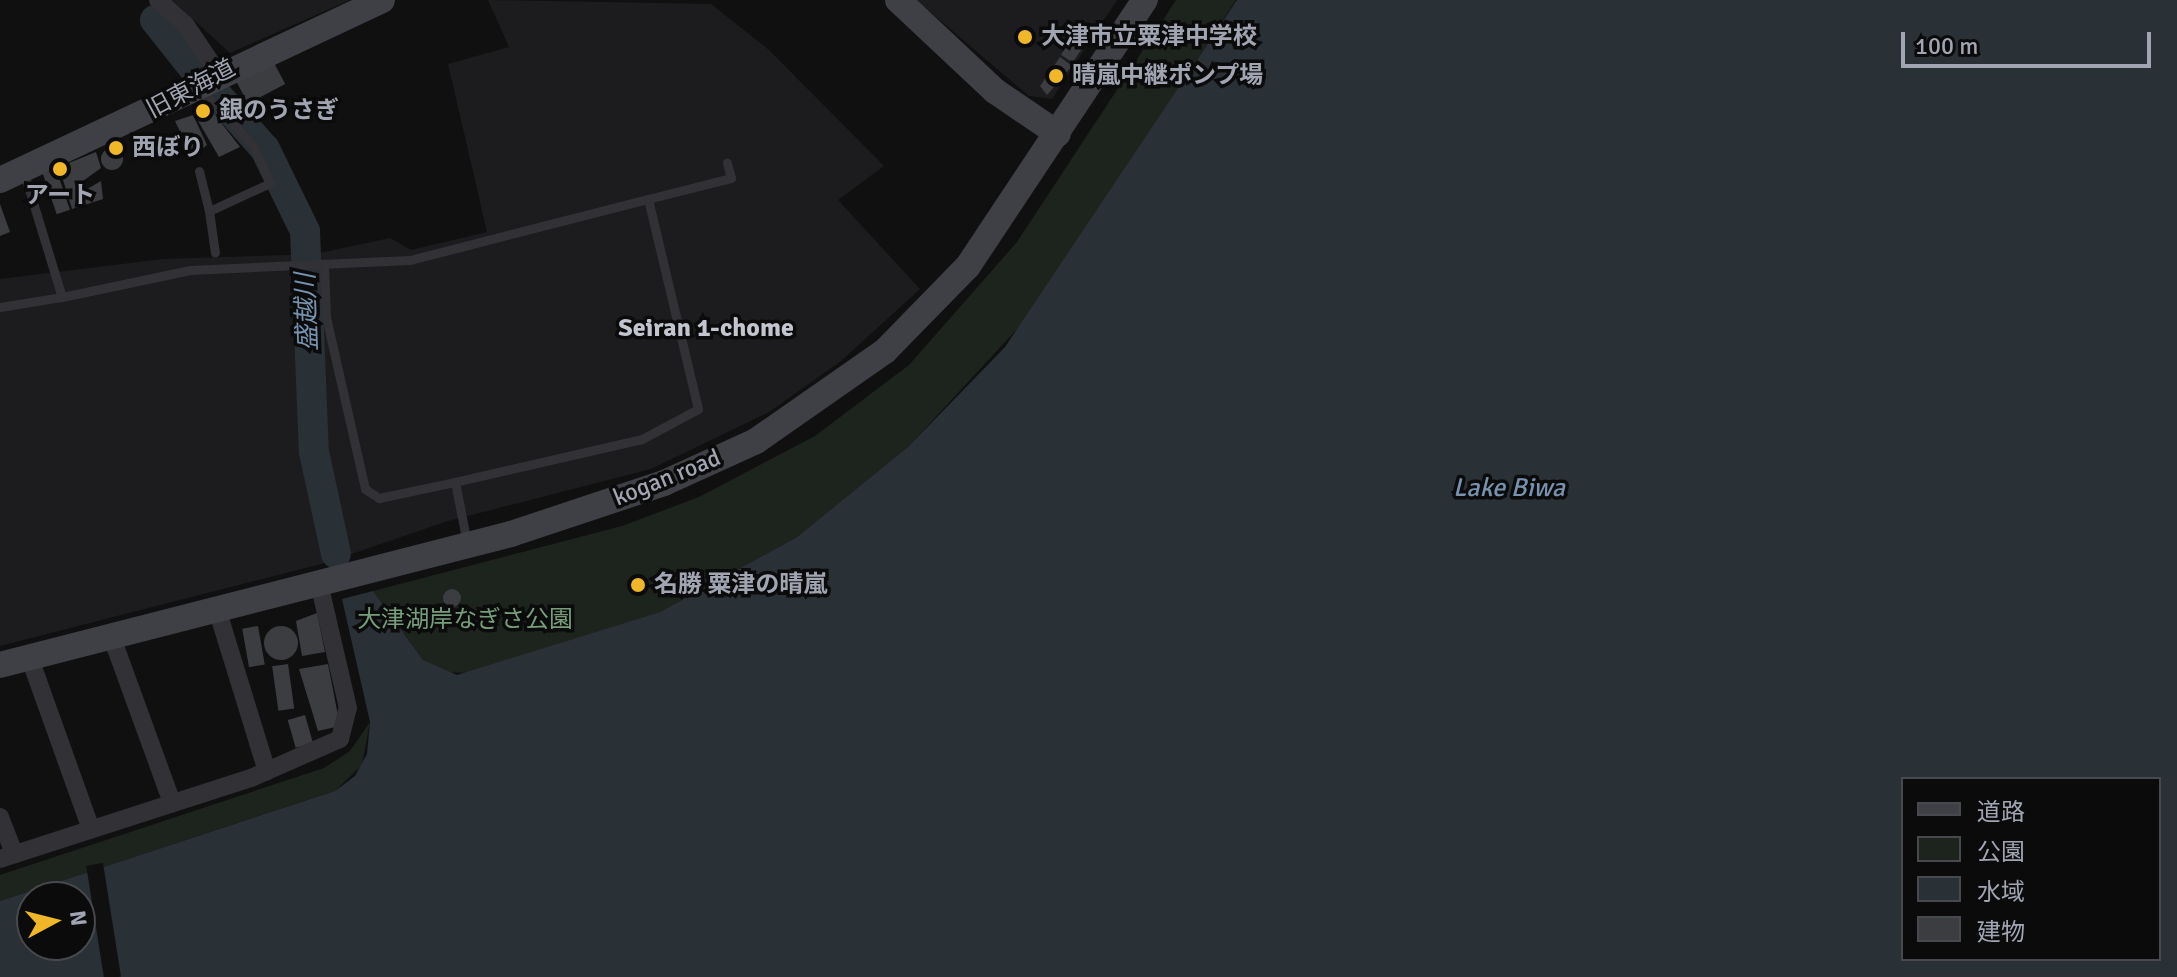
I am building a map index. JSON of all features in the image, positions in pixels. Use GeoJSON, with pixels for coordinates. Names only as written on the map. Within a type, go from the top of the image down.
{"type":"FeatureCollection","features":[{"type":"Feature","properties":{"kind":"main road","name":"旧東海道"},"geometry":{"type":"LineString","coordinates":[[11,174],[382,0]]}},
{"type":"Feature","properties":{"kind":"main road"},"geometry":{"type":"LineString","coordinates":[[898,0],[995,91],[1058,134]]}},
{"type":"Feature","properties":{"kind":"main road","name":"kogan road"},"geometry":{"type":"LineString","coordinates":[[0,665],[468,545],[664,483],[756,441],[831,395],[968,266],[1145,0]]}},
{"type":"Feature","properties":{"kind":"street"},"geometry":{"type":"LineString","coordinates":[[158,0],[185,24],[208,80]]}},
{"type":"Feature","properties":{"kind":"street"},"geometry":{"type":"LineString","coordinates":[[0,817],[7,857],[326,750],[345,729],[347,699],[319,583]]}},
{"type":"Feature","properties":{"kind":"street"},"geometry":{"type":"LineString","coordinates":[[217,609],[267,772]]}},
{"type":"Feature","properties":{"kind":"street"},"geometry":{"type":"LineString","coordinates":[[111,635],[172,803]]}},
{"type":"Feature","properties":{"kind":"street"},"geometry":{"type":"LineString","coordinates":[[29,656],[91,829]]}},
{"type":"Feature","properties":{"kind":"lane"},"geometry":{"type":"LineString","coordinates":[[208,80],[254,147],[270,183],[209,211]]}},
{"type":"Feature","properties":{"kind":"lane"},"geometry":{"type":"LineString","coordinates":[[0,307],[190,270],[410,260],[731,178],[727,163]]}},
{"type":"Feature","properties":{"kind":"lane"},"geometry":{"type":"LineString","coordinates":[[199,171],[215,253]]}},
{"type":"Feature","properties":{"kind":"lane"},"geometry":{"type":"LineString","coordinates":[[11,174],[62,297]]}},
{"type":"Feature","properties":{"kind":"lane"},"geometry":{"type":"LineString","coordinates":[[322,265],[326,317],[365,489],[379,498],[642,439],[698,409],[648,199]]}},
{"type":"Feature","properties":{"kind":"lane"},"geometry":{"type":"LineString","coordinates":[[455,482],[468,545]]}},
{"type":"Feature","properties":{"kind":"shaded area"},"geometry":{"type":"Polygon","coordinates":[[[172,0],[350,0],[230,53],[172,0]]]}},
{"type":"Feature","properties":{"kind":"shaded area"},"geometry":{"type":"Polygon","coordinates":[[[488,0],[711,4],[769,50],[884,166],[838,200],[920,289],[841,361],[769,412],[651,469],[448,521],[325,563],[0,646],[0,279],[163,259],[315,254],[390,238],[411,250],[487,232],[448,64],[509,47],[488,0]]]}},
{"type":"Feature","properties":{"kind":"shaded area","name":"大津市立粟津中学校"},"geometry":{"type":"Polygon","coordinates":[[[916,0],[1117,0],[1052,99],[1029,96],[916,0]]]}},
{"type":"Feature","properties":{"kind":"green space","name":"大津湖岸なぎさ公園"},"geometry":{"type":"Polygon","coordinates":[[[1176,0],[1236,0],[1030,315],[909,446],[797,537],[660,612],[470,673],[439,672],[423,660],[373,591],[622,526],[699,497],[815,436],[909,365],[1017,242],[1176,0]]]}},
{"type":"Feature","properties":{"kind":"green space"},"geometry":{"type":"Polygon","coordinates":[[[370,722],[362,765],[335,791],[61,881],[16,881],[16,896],[0,901],[0,875],[324,768],[350,751],[370,722]]]}},
{"type":"Feature","properties":{"kind":"water","name":"Lake Biwa"},"geometry":{"type":"Polygon","coordinates":[[[1237,0],[2177,0],[2177,977],[0,977],[0,901],[16,896],[16,961],[96,961],[96,881],[61,881],[335,791],[355,776],[367,754],[370,722],[342,599],[373,591],[423,660],[457,675],[660,612],[797,537],[909,446],[1005,347],[1237,0]]]}},
{"type":"Feature","properties":{"kind":"pier"},"geometry":{"type":"Polygon","coordinates":[[[103,863],[121,977],[118,977],[104,977],[96,927],[96,881],[89,881],[86,866],[103,863]]]}},
{"type":"Feature","properties":{"kind":"building"},"geometry":{"type":"Polygon","coordinates":[[[1075,34],[1087,42],[1073,63],[1061,55],[1075,34]]]}},
{"type":"Feature","properties":{"kind":"building","name":"晴嵐中継ポンプ場"},"geometry":{"type":"Polygon","coordinates":[[[1060,57],[1072,66],[1047,95],[1040,86],[1060,57]]]}},
{"type":"Feature","properties":{"kind":"building"},"geometry":{"type":"Polygon","coordinates":[[[273,61],[285,84],[248,104],[236,81],[273,61]]]}},
{"type":"Feature","properties":{"kind":"building"},"geometry":{"type":"Polygon","coordinates":[[[212,111],[240,147],[219,157],[197,119],[212,111]]]}},
{"type":"Feature","properties":{"kind":"building"},"geometry":{"type":"Polygon","coordinates":[[[193,115],[207,145],[192,157],[175,121],[193,115]]]}},
{"type":"Feature","properties":{"kind":"building"},"geometry":{"type":"Polygon","coordinates":[[[112,148],[120,151],[123,159],[120,167],[112,170],[104,167],[101,159],[104,151],[112,148]]]}},
{"type":"Feature","properties":{"kind":"building"},"geometry":{"type":"Polygon","coordinates":[[[96,152],[101,168],[76,186],[82,192],[101,181],[103,199],[72,209],[59,167],[96,152]]]}},
{"type":"Feature","properties":{"kind":"building"},"geometry":{"type":"Polygon","coordinates":[[[56,169],[70,210],[57,214],[43,174],[56,169]]]}},
{"type":"Feature","properties":{"kind":"building"},"geometry":{"type":"Polygon","coordinates":[[[0,204],[10,232],[0,236],[0,204]]]}},
{"type":"Feature","properties":{"kind":"building"},"geometry":{"type":"Polygon","coordinates":[[[452,589],[461,598],[452,607],[443,598],[452,589]]]}},
{"type":"Feature","properties":{"kind":"building"},"geometry":{"type":"Polygon","coordinates":[[[317,613],[325,652],[302,656],[296,621],[317,613]]]}},
{"type":"Feature","properties":{"kind":"building"},"geometry":{"type":"Polygon","coordinates":[[[258,626],[265,664],[249,667],[242,629],[258,626]]]}},
{"type":"Feature","properties":{"kind":"building"},"geometry":{"type":"Polygon","coordinates":[[[281,626],[293,631],[298,643],[293,655],[281,660],[269,655],[264,643],[269,631],[281,626]]]}},
{"type":"Feature","properties":{"kind":"building"},"geometry":{"type":"Polygon","coordinates":[[[288,664],[294,709],[278,711],[272,666],[288,664]]]}},
{"type":"Feature","properties":{"kind":"building"},"geometry":{"type":"Polygon","coordinates":[[[328,664],[340,726],[318,731],[299,669],[328,664]]]}},
{"type":"Feature","properties":{"kind":"building"},"geometry":{"type":"Polygon","coordinates":[[[305,715],[313,743],[296,748],[288,720],[305,715]]]}},
{"type":"Feature","properties":{"kind":"waterway","name":"盛越川"},"geometry":{"type":"LineString","coordinates":[[155,20],[198,74]]}},
{"type":"Feature","properties":{"kind":"waterway","name":"盛越川"},"geometry":{"type":"LineString","coordinates":[[217,95],[265,149],[305,231],[314,452],[336,554]]}},
{"type":"Feature","properties":{"kind":"place","name":"大津市立粟津中学校"},"geometry":{"type":"Point","coordinates":[1025,37]}},
{"type":"Feature","properties":{"kind":"place","name":"晴嵐中継ポンプ場"},"geometry":{"type":"Point","coordinates":[1056,76]}},
{"type":"Feature","properties":{"kind":"place","name":"銀のうさぎ"},"geometry":{"type":"Point","coordinates":[203,111]}},
{"type":"Feature","properties":{"kind":"place","name":"西ぼり"},"geometry":{"type":"Point","coordinates":[116,148]}},
{"type":"Feature","properties":{"kind":"place","name":"アート"},"geometry":{"type":"Point","coordinates":[60,169]}},
{"type":"Feature","properties":{"kind":"place","name":"名勝 粟津の晴嵐"},"geometry":{"type":"Point","coordinates":[638,585]}},
{"type":"Feature","properties":{"kind":"district","name":"Seiran 1-chome"},"geometry":{"type":"Point","coordinates":[706,329]}}]}
